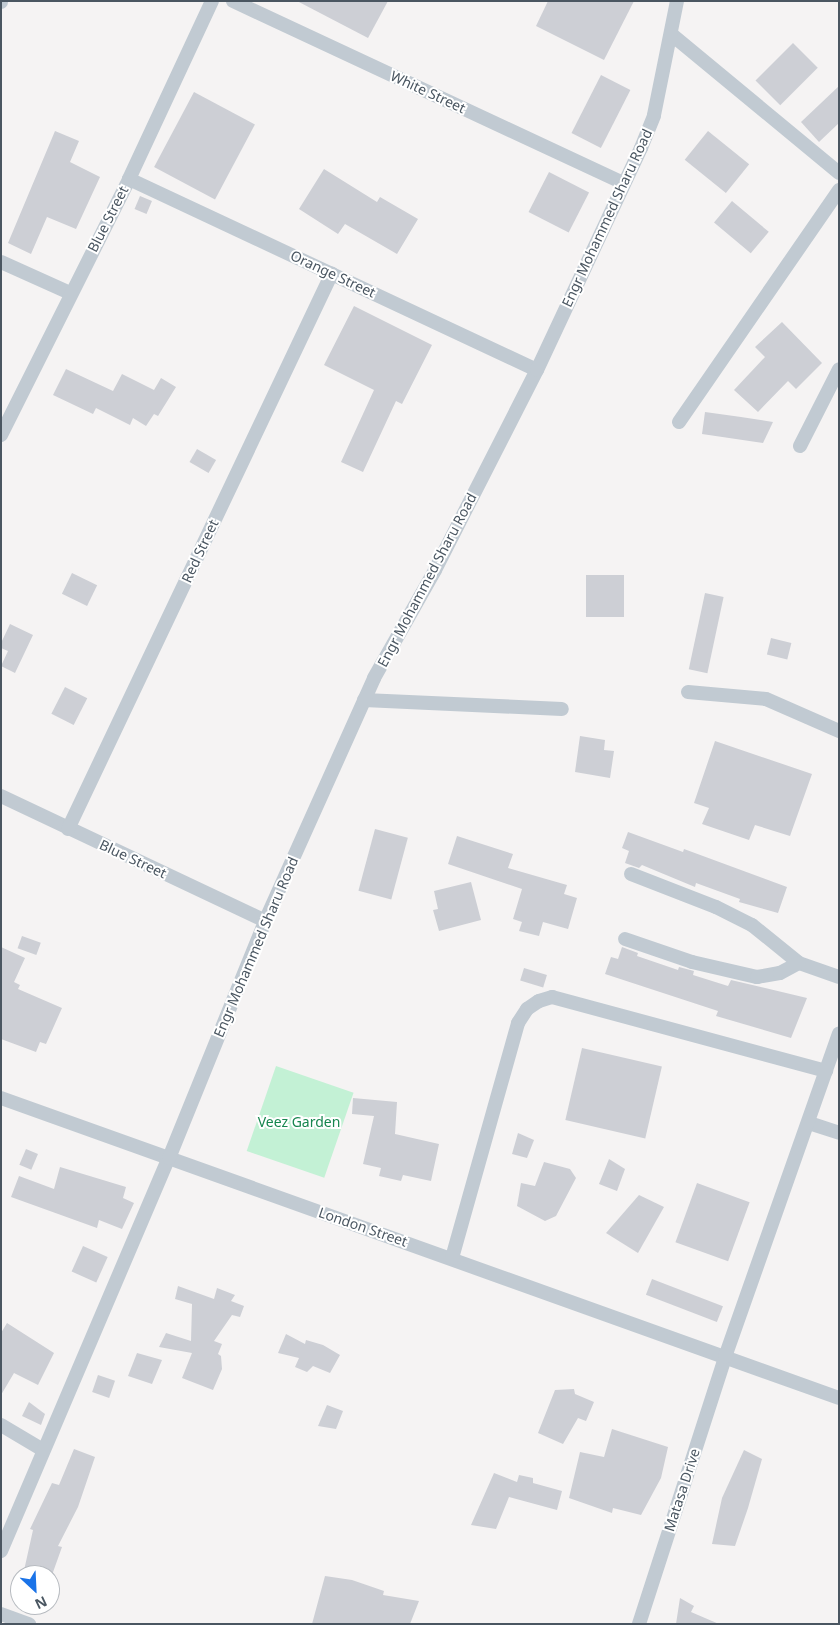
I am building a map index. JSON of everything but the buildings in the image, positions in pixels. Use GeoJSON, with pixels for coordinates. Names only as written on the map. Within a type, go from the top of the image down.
{"type":"FeatureCollection","features":[{"type":"Feature","properties":{"kind":"street","name":"Blue Street"},"geometry":{"type":"LineString","coordinates":[[1,435],[128,179],[212,1]]}},
{"type":"Feature","properties":{"kind":"street","name":"White Street"},"geometry":{"type":"LineString","coordinates":[[233,1],[623,183]]}},
{"type":"Feature","properties":{"kind":"street","name":"Engr Mohammed Sharu Road"},"geometry":{"type":"LineString","coordinates":[[1,1552],[43,1450],[170,1158],[265,921],[364,700],[435,570],[537,370],[654,115],[676,1]]}},
{"type":"Feature","properties":{"kind":"street"},"geometry":{"type":"LineString","coordinates":[[671,34],[839,173]]}},
{"type":"Feature","properties":{"kind":"street","name":"Orange Street"},"geometry":{"type":"LineString","coordinates":[[128,179],[537,370]]}},
{"type":"Feature","properties":{"kind":"street"},"geometry":{"type":"LineString","coordinates":[[679,422],[839,190]]}},
{"type":"Feature","properties":{"kind":"street"},"geometry":{"type":"LineString","coordinates":[[1,262],[70,293]]}},
{"type":"Feature","properties":{"kind":"street","name":"Red Street"},"geometry":{"type":"LineString","coordinates":[[68,829],[332,273]]}},
{"type":"Feature","properties":{"kind":"street"},"geometry":{"type":"LineString","coordinates":[[800,446],[839,369]]}},
{"type":"Feature","properties":{"kind":"street"},"geometry":{"type":"LineString","coordinates":[[688,692],[766,699],[839,731]]}},
{"type":"Feature","properties":{"kind":"street"},"geometry":{"type":"LineString","coordinates":[[364,700],[562,709]]}},
{"type":"Feature","properties":{"kind":"street","name":"Blue Street"},"geometry":{"type":"LineString","coordinates":[[1,796],[265,921]]}},
{"type":"Feature","properties":{"kind":"street"},"geometry":{"type":"LineString","coordinates":[[631,874],[716,907],[752,925],[799,963],[839,977]]}},
{"type":"Feature","properties":{"kind":"street"},"geometry":{"type":"LineString","coordinates":[[625,939],[692,962],[757,976],[780,973],[799,963]]}},
{"type":"Feature","properties":{"kind":"street"},"geometry":{"type":"LineString","coordinates":[[452,1258],[518,1023],[527,1009],[539,1001],[552,997],[826,1071]]}},
{"type":"Feature","properties":{"kind":"street","name":"Matasa Drive"},"geometry":{"type":"LineString","coordinates":[[638,1624],[725,1357],[809,1123],[839,1033]]}},
{"type":"Feature","properties":{"kind":"street","name":"London Street"},"geometry":{"type":"LineString","coordinates":[[1,1098],[839,1398]]}},
{"type":"Feature","properties":{"kind":"street"},"geometry":{"type":"LineString","coordinates":[[809,1123],[839,1133]]}},
{"type":"Feature","properties":{"kind":"street"},"geometry":{"type":"LineString","coordinates":[[1,1425],[43,1450]]}},
{"type":"Feature","properties":{"kind":"street"},"geometry":{"type":"LineString","coordinates":[[1,1614],[29,1624]]}},
{"type":"Feature","properties":{"kind":"green space","name":"Veez Garden"},"geometry":{"type":"Polygon","coordinates":[[[276,1066],[354,1093],[324,1178],[247,1151],[276,1066]]]}}]}
